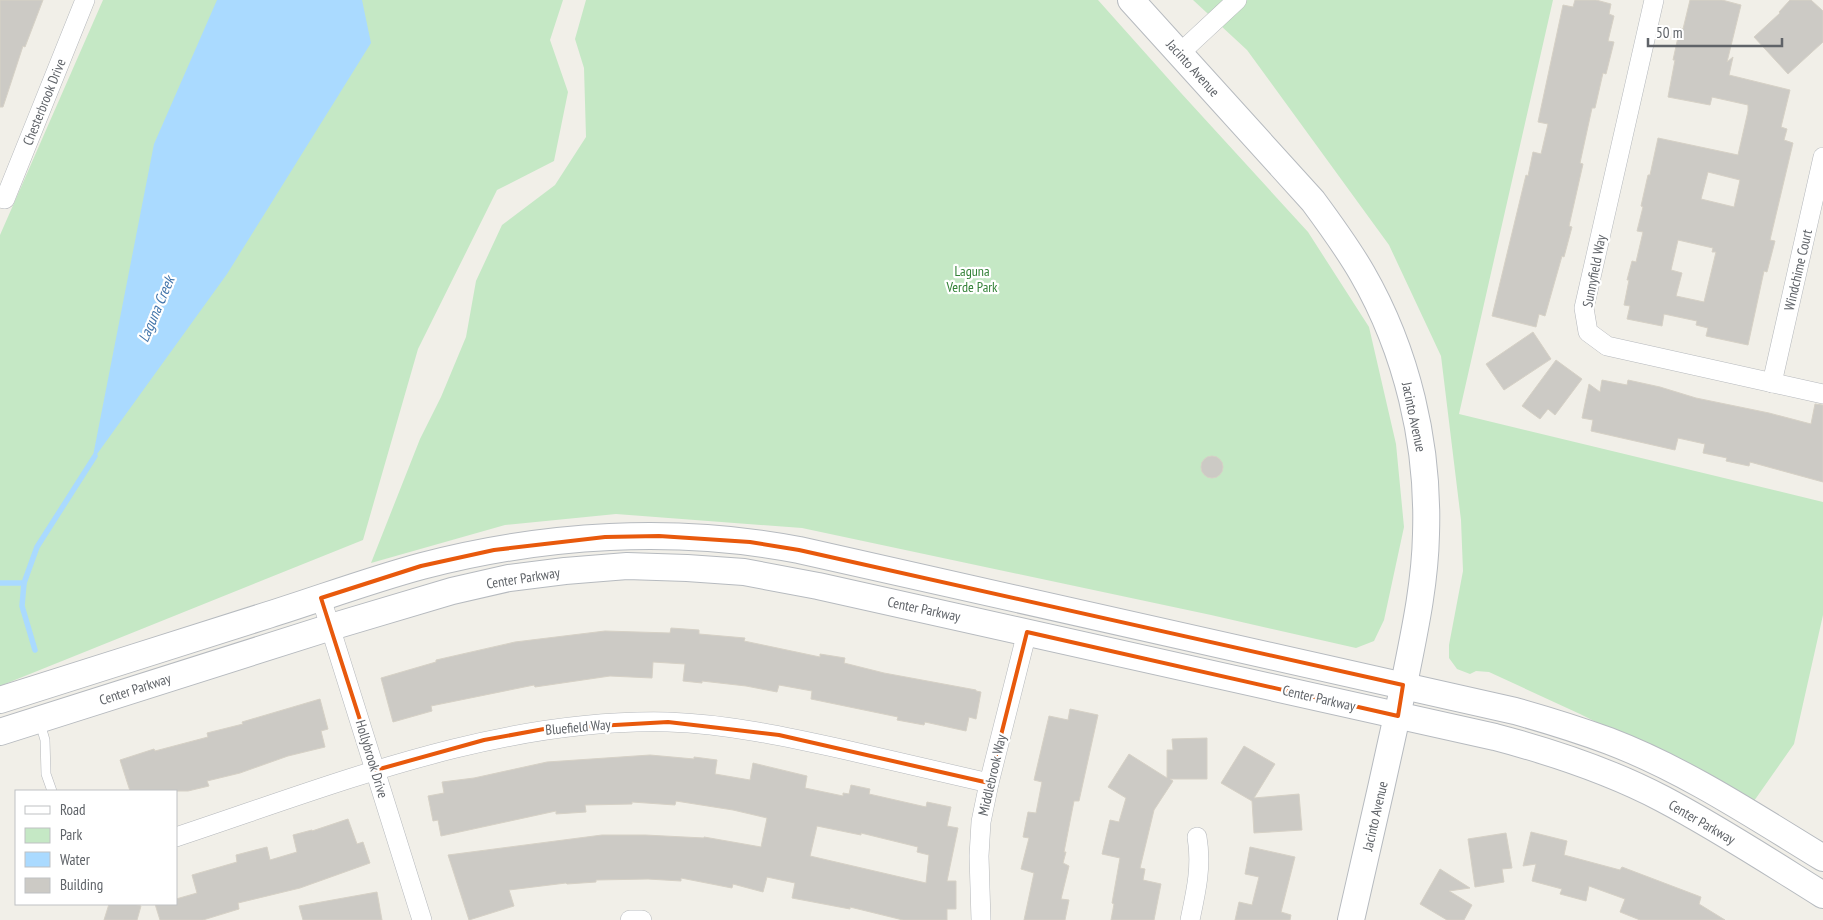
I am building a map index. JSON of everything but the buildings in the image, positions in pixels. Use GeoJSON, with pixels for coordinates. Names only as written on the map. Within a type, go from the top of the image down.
{"type":"FeatureCollection","features":[{"type":"Feature","properties":{"kind":"main road","name":"Jacinto Avenue"},"geometry":{"type":"LineString","coordinates":[[1131,0],[1313,201],[1339,236],[1362,274],[1382,313],[1396,346],[1411,395],[1421,447],[1426,491],[1423,578],[1398,716],[1351,920]]}},
{"type":"Feature","properties":{"kind":"main road"},"geometry":{"type":"LineString","coordinates":[[0,700],[421,566],[494,550],[605,537],[660,536],[750,542],[799,550],[1515,711],[1610,742],[1684,776],[1823,858]]}},
{"type":"Feature","properties":{"kind":"main road","name":"Center Parkway"},"geometry":{"type":"LineString","coordinates":[[0,732],[331,627],[452,591],[509,578],[627,566],[744,572],[827,588],[1027,632],[1532,747],[1572,760],[1662,798],[1823,895]]}},
{"type":"Feature","properties":{"kind":"street","name":"Chesterbrook Drive"},"geometry":{"type":"LineString","coordinates":[[0,198],[5,199],[85,0]]}},
{"type":"Feature","properties":{"kind":"street"},"geometry":{"type":"LineString","coordinates":[[1180,53],[1237,0]]}},
{"type":"Feature","properties":{"kind":"street","name":"Sunnyfield Way"},"geometry":{"type":"LineString","coordinates":[[1654,0],[1584,308],[1588,332],[1607,346],[1823,394]]}},
{"type":"Feature","properties":{"kind":"street","name":"Windchime Court"},"geometry":{"type":"LineString","coordinates":[[1772,383],[1823,157]]}},
{"type":"Feature","properties":{"kind":"street","name":"Hollybrook Drive"},"geometry":{"type":"LineString","coordinates":[[321,598],[422,920]]}},
{"type":"Feature","properties":{"kind":"street","name":"Middlebrook Way"},"geometry":{"type":"LineString","coordinates":[[981,920],[979,856],[981,822],[1027,632]]}},
{"type":"Feature","properties":{"kind":"street","name":"Bluefield Way"},"geometry":{"type":"LineString","coordinates":[[178,836],[376,770],[484,740],[544,729],[606,723],[668,722],[717,726],[778,735],[989,783]]}},
{"type":"Feature","properties":{"kind":"street"},"geometry":{"type":"LineString","coordinates":[[1190,920],[1199,875],[1200,854],[1196,837]]}},
{"type":"Feature","properties":{"kind":"street"},"geometry":{"type":"LineString","coordinates":[[630,920],[642,920]]}},
{"type":"Feature","properties":{"kind":"lane"},"geometry":{"type":"LineString","coordinates":[[39,720],[45,740],[46,774],[52,790]]}},
{"type":"Feature","properties":{"kind":"highlighted area"},"geometry":{"type":"Polygon","coordinates":[[[659,536],[750,542],[799,550],[1403,685],[1398,716],[1027,632],[989,783],[779,735],[668,722],[544,729],[484,740],[376,770],[321,598],[421,566],[494,550],[605,537],[659,536]]]}},
{"type":"Feature","properties":{"kind":"green space"},"geometry":{"type":"Polygon","coordinates":[[[103,0],[563,0],[550,40],[568,92],[554,161],[497,190],[418,349],[363,540],[0,686],[0,235],[103,0]]]}},
{"type":"Feature","properties":{"kind":"green space","name":"Laguna Verde Park"},"geometry":{"type":"Polygon","coordinates":[[[586,0],[1098,0],[1308,232],[1369,327],[1396,444],[1404,527],[1384,620],[1374,641],[1356,648],[1211,615],[802,528],[616,514],[505,525],[371,563],[420,439],[441,397],[466,337],[476,281],[502,225],[555,185],[586,137],[584,68],[575,39],[586,0]]]}},
{"type":"Feature","properties":{"kind":"green space"},"geometry":{"type":"Polygon","coordinates":[[[1193,0],[1553,0],[1459,414],[1823,502],[1823,615],[1794,744],[1754,801],[1580,714],[1489,672],[1476,671],[1470,674],[1457,669],[1449,658],[1449,645],[1463,571],[1461,520],[1441,356],[1389,245],[1247,50],[1193,0]]]}},
{"type":"Feature","properties":{"kind":"water"},"geometry":{"type":"Polygon","coordinates":[[[217,0],[362,0],[371,43],[227,274],[92,461],[154,144],[217,0]]]}},
{"type":"Feature","properties":{"kind":"waterway","name":"Laguna Creek"},"geometry":{"type":"LineString","coordinates":[[35,650],[22,606],[24,583],[37,547],[95,456]]}},
{"type":"Feature","properties":{"kind":"waterway","name":"Laguna Creek"},"geometry":{"type":"LineString","coordinates":[[0,583],[24,583]]}}]}
